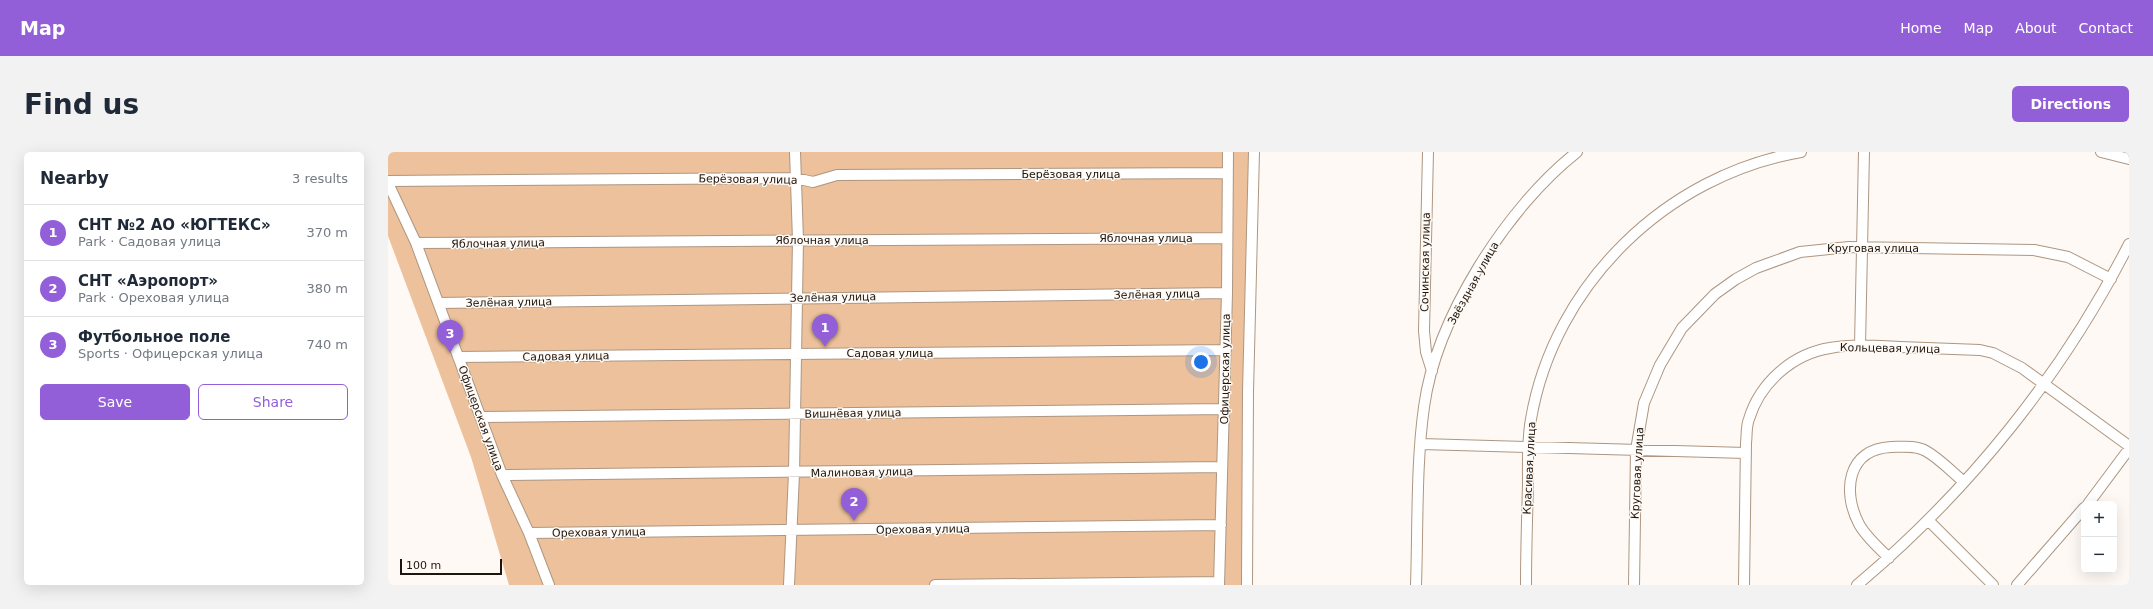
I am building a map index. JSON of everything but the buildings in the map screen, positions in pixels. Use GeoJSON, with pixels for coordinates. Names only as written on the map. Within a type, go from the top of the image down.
{"type":"FeatureCollection","features":[{"type":"Feature","properties":{"kind":"street"},"geometry":{"type":"LineString","coordinates":[[789,585],[794,472],[798,240],[795,152]]}},
{"type":"Feature","properties":{"kind":"street","name":"Офицерская улица"},"geometry":{"type":"LineString","coordinates":[[1219,584],[1226,350],[1228,152]]}},
{"type":"Feature","properties":{"kind":"street"},"geometry":{"type":"LineString","coordinates":[[1247,585],[1248,392],[1254,152]]}},
{"type":"Feature","properties":{"kind":"street","name":"Сочинская улица"},"geometry":{"type":"LineString","coordinates":[[1428,152],[1424,331],[1426,352],[1432,371]]}},
{"type":"Feature","properties":{"kind":"street","name":"Звёздная улица"},"geometry":{"type":"LineString","coordinates":[[1416,585],[1421,444],[1424,406],[1432,371],[1460,301],[1498,237],[1534,192],[1577,152]]}},
{"type":"Feature","properties":{"kind":"street","name":"Красивая улица"},"geometry":{"type":"LineString","coordinates":[[1526,585],[1528,448],[1531,420],[1536,398],[1553,347],[1572,311],[1603,266],[1628,239],[1656,215],[1697,188],[1739,168],[1757,162],[1801,152]]}},
{"type":"Feature","properties":{"kind":"street"},"geometry":{"type":"LineString","coordinates":[[1860,346],[1864,152]]}},
{"type":"Feature","properties":{"kind":"street"},"geometry":{"type":"LineString","coordinates":[[2101,152],[2129,159]]}},
{"type":"Feature","properties":{"kind":"street","name":"Берёзовая улица"},"geometry":{"type":"LineString","coordinates":[[388,182],[795,178],[812,182],[837,175],[1228,174]]}},
{"type":"Feature","properties":{"kind":"street","name":"Офицерская улица"},"geometry":{"type":"LineString","coordinates":[[388,182],[416,244],[502,475],[529,533],[549,585]]}},
{"type":"Feature","properties":{"kind":"street","name":"Яблочная улица"},"geometry":{"type":"LineString","coordinates":[[416,244],[1228,238]]}},
{"type":"Feature","properties":{"kind":"street"},"geometry":{"type":"LineString","coordinates":[[1857,585],[1889,558],[1928,520],[1964,482],[2009,429],[2044,383],[2088,319],[2129,244]]}},
{"type":"Feature","properties":{"kind":"street","name":"Круговая улица"},"geometry":{"type":"LineString","coordinates":[[1634,585],[1636,450],[1644,403],[1660,364],[1682,328],[1715,294],[1756,268],[1777,259],[1822,248],[1862,247],[2034,250],[2068,257],[2111,279]]}},
{"type":"Feature","properties":{"kind":"street","name":"Зелёная улица"},"geometry":{"type":"LineString","coordinates":[[439,303],[1227,293]]}},
{"type":"Feature","properties":{"kind":"street","name":"Кольцевая улица"},"geometry":{"type":"LineString","coordinates":[[1744,585],[1748,420],[1763,390],[1774,377],[1787,366],[1815,352],[1829,348],[1860,346],[1980,350],[2008,359],[2044,383],[2129,447]]}},
{"type":"Feature","properties":{"kind":"street","name":"Садовая улица"},"geometry":{"type":"LineString","coordinates":[[458,357],[1226,350]]}},
{"type":"Feature","properties":{"kind":"street","name":"Вишнёвая улица"},"geometry":{"type":"LineString","coordinates":[[481,417],[1224,409]]}},
{"type":"Feature","properties":{"kind":"street"},"geometry":{"type":"LineString","coordinates":[[1421,444],[1746,453]]}},
{"type":"Feature","properties":{"kind":"street"},"geometry":{"type":"LineString","coordinates":[[1889,558],[1864,533],[1853,512],[1851,482],[1857,461],[1871,450],[1885,447],[1914,447],[1926,451],[1964,482]]}},
{"type":"Feature","properties":{"kind":"street"},"geometry":{"type":"LineString","coordinates":[[2090,501],[2129,447]]}},
{"type":"Feature","properties":{"kind":"street","name":"Малиновая улица"},"geometry":{"type":"LineString","coordinates":[[502,475],[1222,467]]}},
{"type":"Feature","properties":{"kind":"street"},"geometry":{"type":"LineString","coordinates":[[2017,585],[2081,511]]}},
{"type":"Feature","properties":{"kind":"street"},"geometry":{"type":"LineString","coordinates":[[1928,520],[1993,585]]}},
{"type":"Feature","properties":{"kind":"street","name":"Ореховая улица"},"geometry":{"type":"LineString","coordinates":[[529,533],[1221,525]]}},
{"type":"Feature","properties":{"kind":"street"},"geometry":{"type":"LineString","coordinates":[[935,585],[1219,584]]}},
{"type":"Feature","properties":{"kind":"shaded area"},"geometry":{"type":"Polygon","coordinates":[[[388,152],[1226,152],[1217,457],[1217,585],[509,585],[471,457],[388,236],[388,152]]]}},
{"type":"Feature","properties":{"kind":"shaded area"},"geometry":{"type":"Polygon","coordinates":[[[1233,152],[1250,152],[1243,585],[1224,585],[1233,152]]]}},
{"type":"Feature","properties":{"kind":"place","name":"СНТ №2 АО «ЮГТЕКС»"},"geometry":{"type":"Point","coordinates":[825,347]}},
{"type":"Feature","properties":{"kind":"place","name":"Футбольное поле"},"geometry":{"type":"Point","coordinates":[450,353]}},
{"type":"Feature","properties":{"kind":"place","name":"СНТ «Аэропорт»"},"geometry":{"type":"Point","coordinates":[854,521]}}]}
